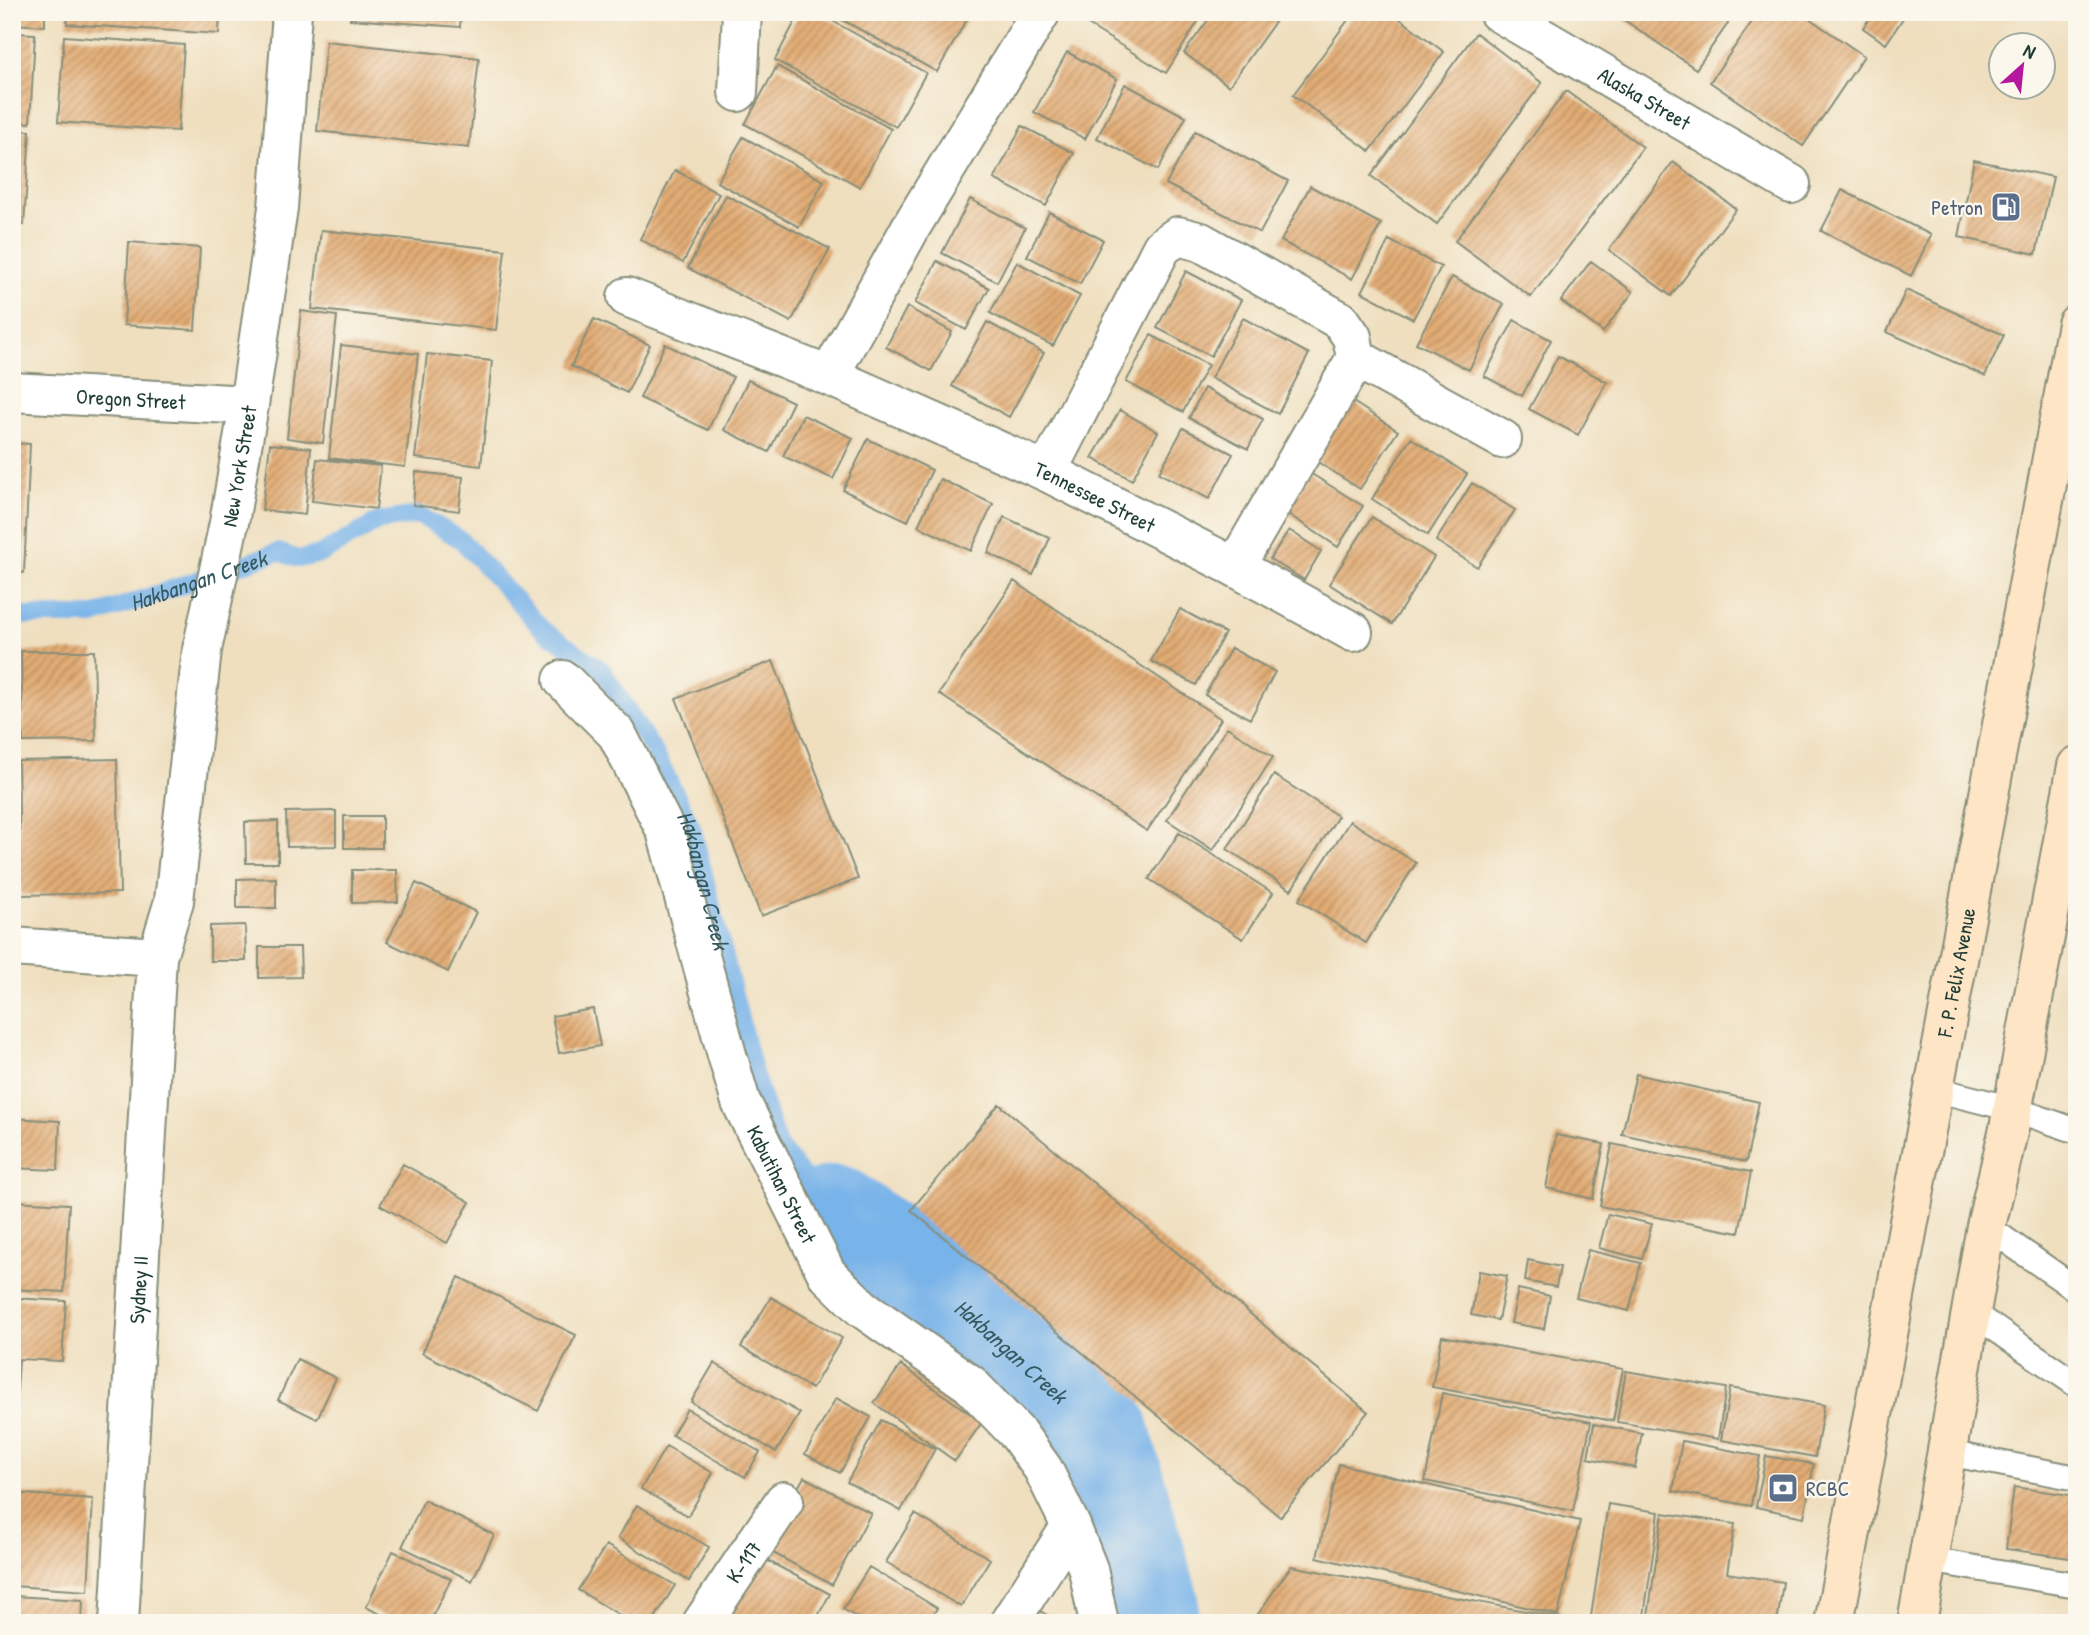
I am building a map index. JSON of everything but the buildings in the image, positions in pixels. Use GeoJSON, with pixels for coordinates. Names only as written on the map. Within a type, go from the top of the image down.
{"type":"FeatureCollection","features":[{"type":"Feature","properties":{"kind":"main road","name":"F. P. Felix Avenue"},"geometry":{"type":"LineString","coordinates":[[1834,1623],[2077,324]]}},
{"type":"Feature","properties":{"kind":"main road"},"geometry":{"type":"LineString","coordinates":[[1917,1623],[1986,1226],[2013,1109],[2077,766]]}},
{"type":"Feature","properties":{"kind":"street","name":"New York Street"},"geometry":{"type":"LineString","coordinates":[[157,957],[174,901],[202,650],[229,523],[278,208],[292,12]]}},
{"type":"Feature","properties":{"kind":"street"},"geometry":{"type":"LineString","coordinates":[[738,92],[742,12]]}},
{"type":"Feature","properties":{"kind":"street"},"geometry":{"type":"LineString","coordinates":[[828,376],[911,227],[1041,12]]}},
{"type":"Feature","properties":{"kind":"street","name":"Alaska Street"},"geometry":{"type":"LineString","coordinates":[[1498,12],[1791,184]]}},
{"type":"Feature","properties":{"kind":"street"},"geometry":{"type":"LineString","coordinates":[[1047,472],[1162,247],[1178,236],[1201,242],[1341,321],[1352,337],[1356,358],[1235,567]]}},
{"type":"Feature","properties":{"kind":"street","name":"Tennessee Street"},"geometry":{"type":"LineString","coordinates":[[627,297],[828,376],[1047,472],[1235,567],[1353,632]]}},
{"type":"Feature","properties":{"kind":"street"},"geometry":{"type":"LineString","coordinates":[[1356,358],[1502,439]]}},
{"type":"Feature","properties":{"kind":"street","name":"Oregon Street"},"geometry":{"type":"LineString","coordinates":[[12,392],[249,405]]}},
{"type":"Feature","properties":{"kind":"street","name":"Kabutihan Street"},"geometry":{"type":"LineString","coordinates":[[563,680],[617,734],[666,831],[741,1102],[827,1274],[862,1308],[970,1384],[1018,1434],[1043,1469],[1071,1526],[1088,1569],[1099,1623]]}},
{"type":"Feature","properties":{"kind":"street"},"geometry":{"type":"LineString","coordinates":[[12,947],[157,957]]}},
{"type":"Feature","properties":{"kind":"street","name":"Sydney II"},"geometry":{"type":"LineString","coordinates":[[119,1623],[157,957]]}},
{"type":"Feature","properties":{"kind":"street","name":"K-117"},"geometry":{"type":"LineString","coordinates":[[702,1623],[784,1501]]}},
{"type":"Feature","properties":{"kind":"street"},"geometry":{"type":"LineString","coordinates":[[1009,1623],[1071,1526]]}},
{"type":"Feature","properties":{"kind":"lane"},"geometry":{"type":"LineString","coordinates":[[1934,1089],[2013,1109],[2077,1131]]}},
{"type":"Feature","properties":{"kind":"lane"},"geometry":{"type":"LineString","coordinates":[[1986,1226],[2077,1290]]}},
{"type":"Feature","properties":{"kind":"lane"},"geometry":{"type":"LineString","coordinates":[[1971,1312],[2076,1382]]}},
{"type":"Feature","properties":{"kind":"lane"},"geometry":{"type":"LineString","coordinates":[[1947,1453],[2077,1478]]}},
{"type":"Feature","properties":{"kind":"lane"},"geometry":{"type":"LineString","coordinates":[[1928,1560],[2077,1585]]}},
{"type":"Feature","properties":{"kind":"waterway","name":"Hakbangan Creek"},"geometry":{"type":"LineString","coordinates":[[12,616],[93,616],[278,552],[299,559],[321,554],[379,521],[419,515],[461,540],[543,630],[602,670],[655,753],[692,827],[753,1070],[778,1146],[835,1216]]}},
{"type":"Feature","properties":{"kind":"waterway","name":"Hakbangan Creek"},"geometry":{"type":"LineString","coordinates":[[835,1216],[967,1310],[1098,1429],[1147,1600],[1149,1623]]}},
{"type":"Feature","properties":{"kind":"place","name":"Petron"},"geometry":{"type":"Point","coordinates":[2006,207]}},
{"type":"Feature","properties":{"kind":"place","name":"RCBC"},"geometry":{"type":"Point","coordinates":[1783,1488]}}]}
